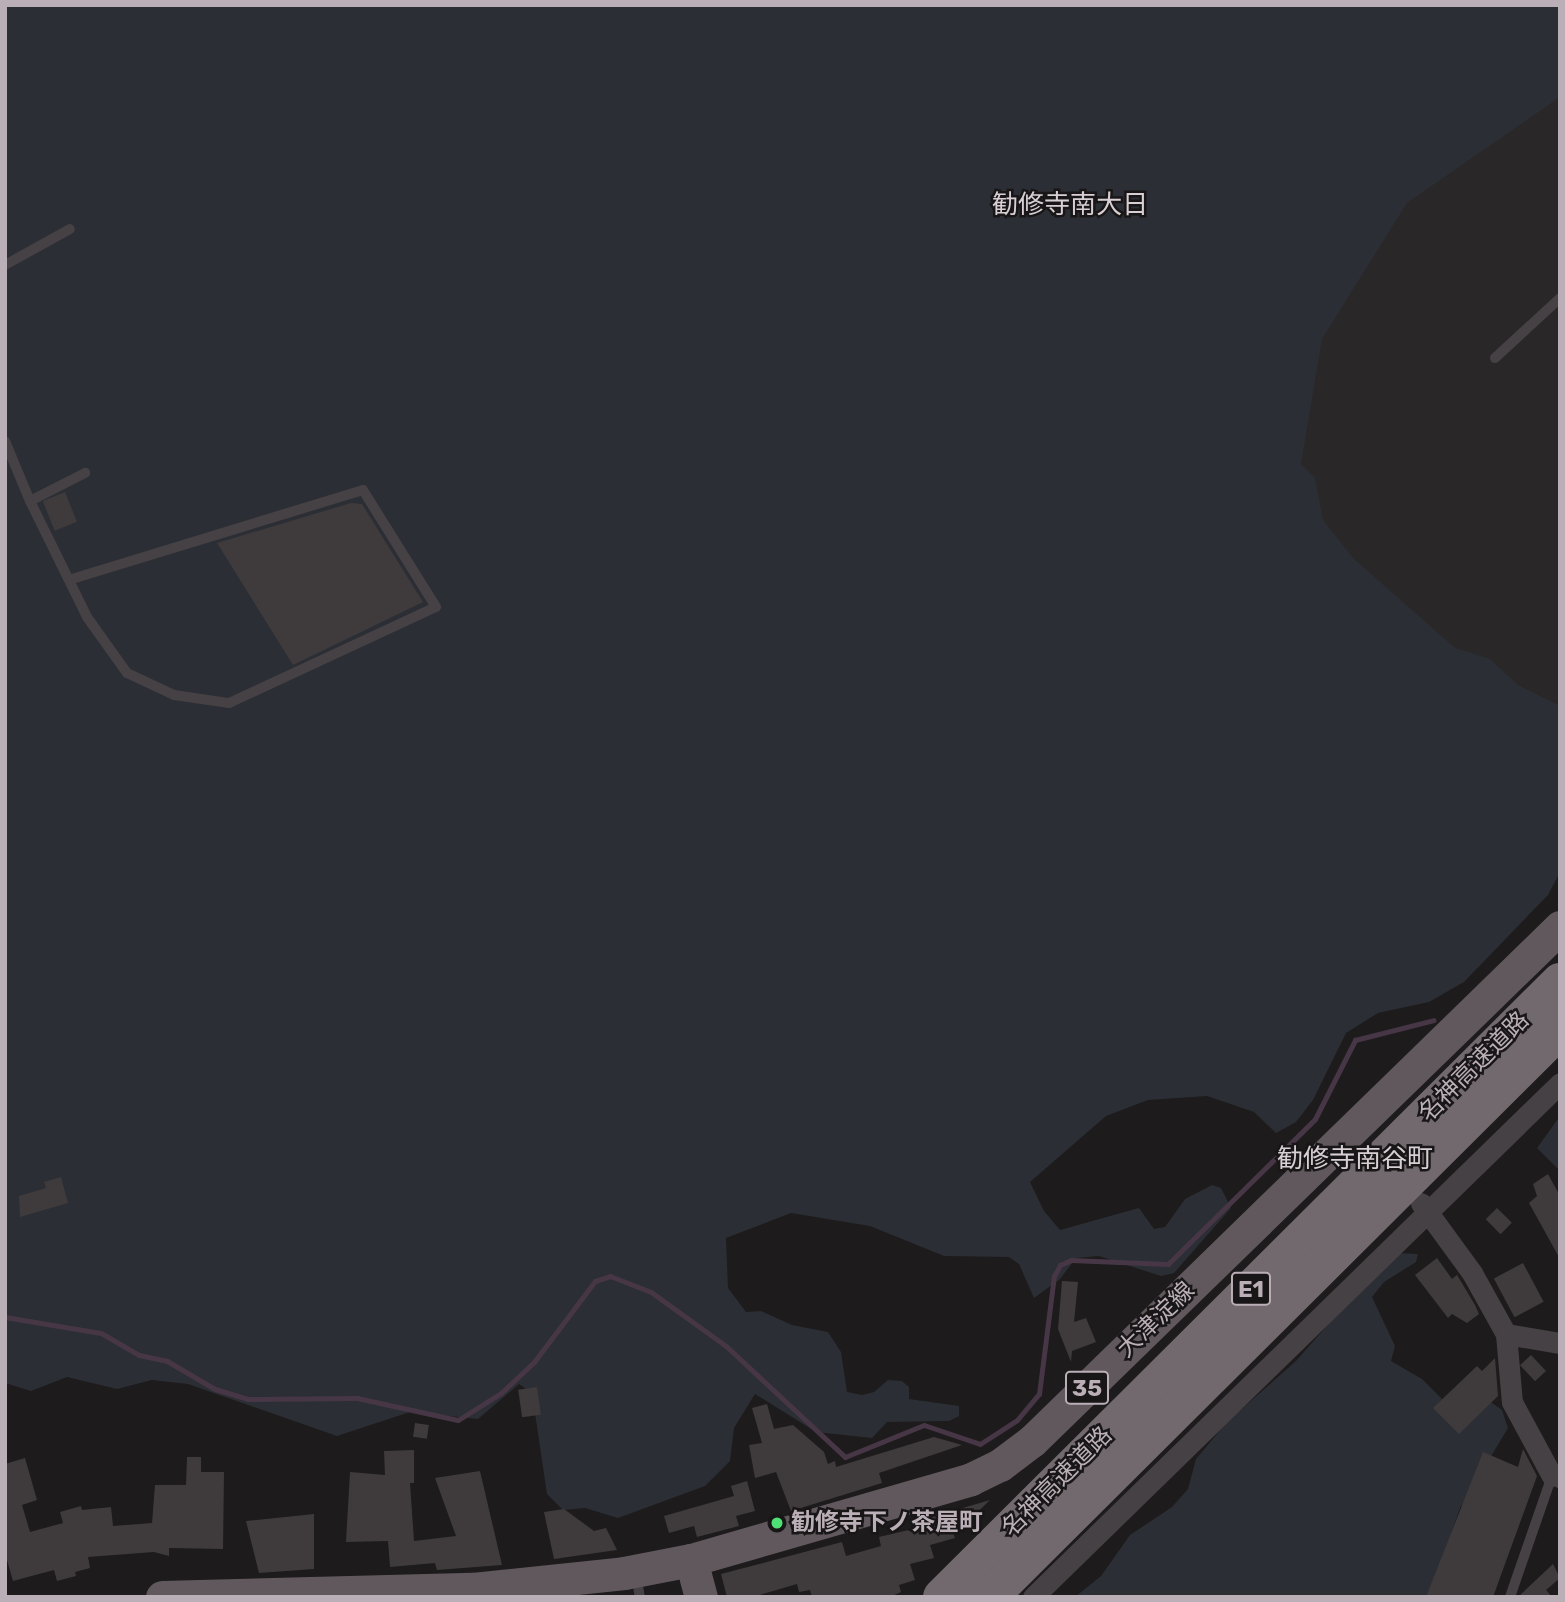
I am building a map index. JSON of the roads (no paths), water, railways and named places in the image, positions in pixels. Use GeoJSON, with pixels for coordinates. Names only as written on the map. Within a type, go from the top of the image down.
{"type":"FeatureCollection","features":[{"type":"Feature","properties":{"kind":"highway","name":"名神高速道路"},"geometry":{"type":"LineString","coordinates":[[942,1597],[1560,982]]}},
{"type":"Feature","properties":{"kind":"highway","name":"名神高速道路"},"geometry":{"type":"LineString","coordinates":[[989,1597],[1560,1029]]}},
{"type":"Feature","properties":{"kind":"main road","name":"大津淀線"},"geometry":{"type":"LineString","coordinates":[[162,1597],[638,1583],[691,1560],[971,1479],[1000,1465],[1032,1441],[1357,1134],[1560,927]]}},
{"type":"Feature","properties":{"kind":"main road"},"geometry":{"type":"LineString","coordinates":[[691,1560],[701,1597]]}},
{"type":"Feature","properties":{"kind":"street"},"geometry":{"type":"LineString","coordinates":[[1033,1597],[1425,1208],[1560,1083]]}},
{"type":"Feature","properties":{"kind":"street"},"geometry":{"type":"LineString","coordinates":[[1425,1208],[1472,1273],[1506,1334],[1513,1402],[1556,1480]]}},
{"type":"Feature","properties":{"kind":"street"},"geometry":{"type":"LineString","coordinates":[[1506,1334],[1560,1343]]}},
{"type":"Feature","properties":{"kind":"lane"},"geometry":{"type":"LineString","coordinates":[[5,265],[70,229]]}},
{"type":"Feature","properties":{"kind":"lane"},"geometry":{"type":"LineString","coordinates":[[1495,358],[1560,298]]}},
{"type":"Feature","properties":{"kind":"lane"},"geometry":{"type":"LineString","coordinates":[[5,441],[30,501],[87,617],[127,673],[174,695],[229,703],[436,607],[363,490],[69,580]]}},
{"type":"Feature","properties":{"kind":"lane"},"geometry":{"type":"LineString","coordinates":[[30,501],[85,473]]}},
{"type":"Feature","properties":{"kind":"lane"},"geometry":{"type":"LineString","coordinates":[[1510,1597],[1556,1480]]}},
{"type":"Feature","properties":{"kind":"waterway"},"geometry":{"type":"LineString","coordinates":[[5,1317],[101,1333],[139,1355],[167,1361],[215,1389],[247,1399],[357,1398],[458,1420],[501,1393],[534,1362],[595,1281],[610,1276],[651,1292],[726,1346],[845,1457],[924,1425],[980,1444],[1017,1420],[1039,1394],[1054,1276],[1060,1265],[1071,1260],[1168,1264],[1315,1119],[1355,1040],[1434,1020]]}},
{"type":"Feature","properties":{"kind":"place","name":"勧修寺下ノ茶屋町"},"geometry":{"type":"Point","coordinates":[777,1523]}},
{"type":"Feature","properties":{"kind":"district","name":"勧修寺南大日"},"geometry":{"type":"Point","coordinates":[1070,205]}},
{"type":"Feature","properties":{"kind":"district","name":"勧修寺南谷町"},"geometry":{"type":"Point","coordinates":[1355,1159]}}]}
